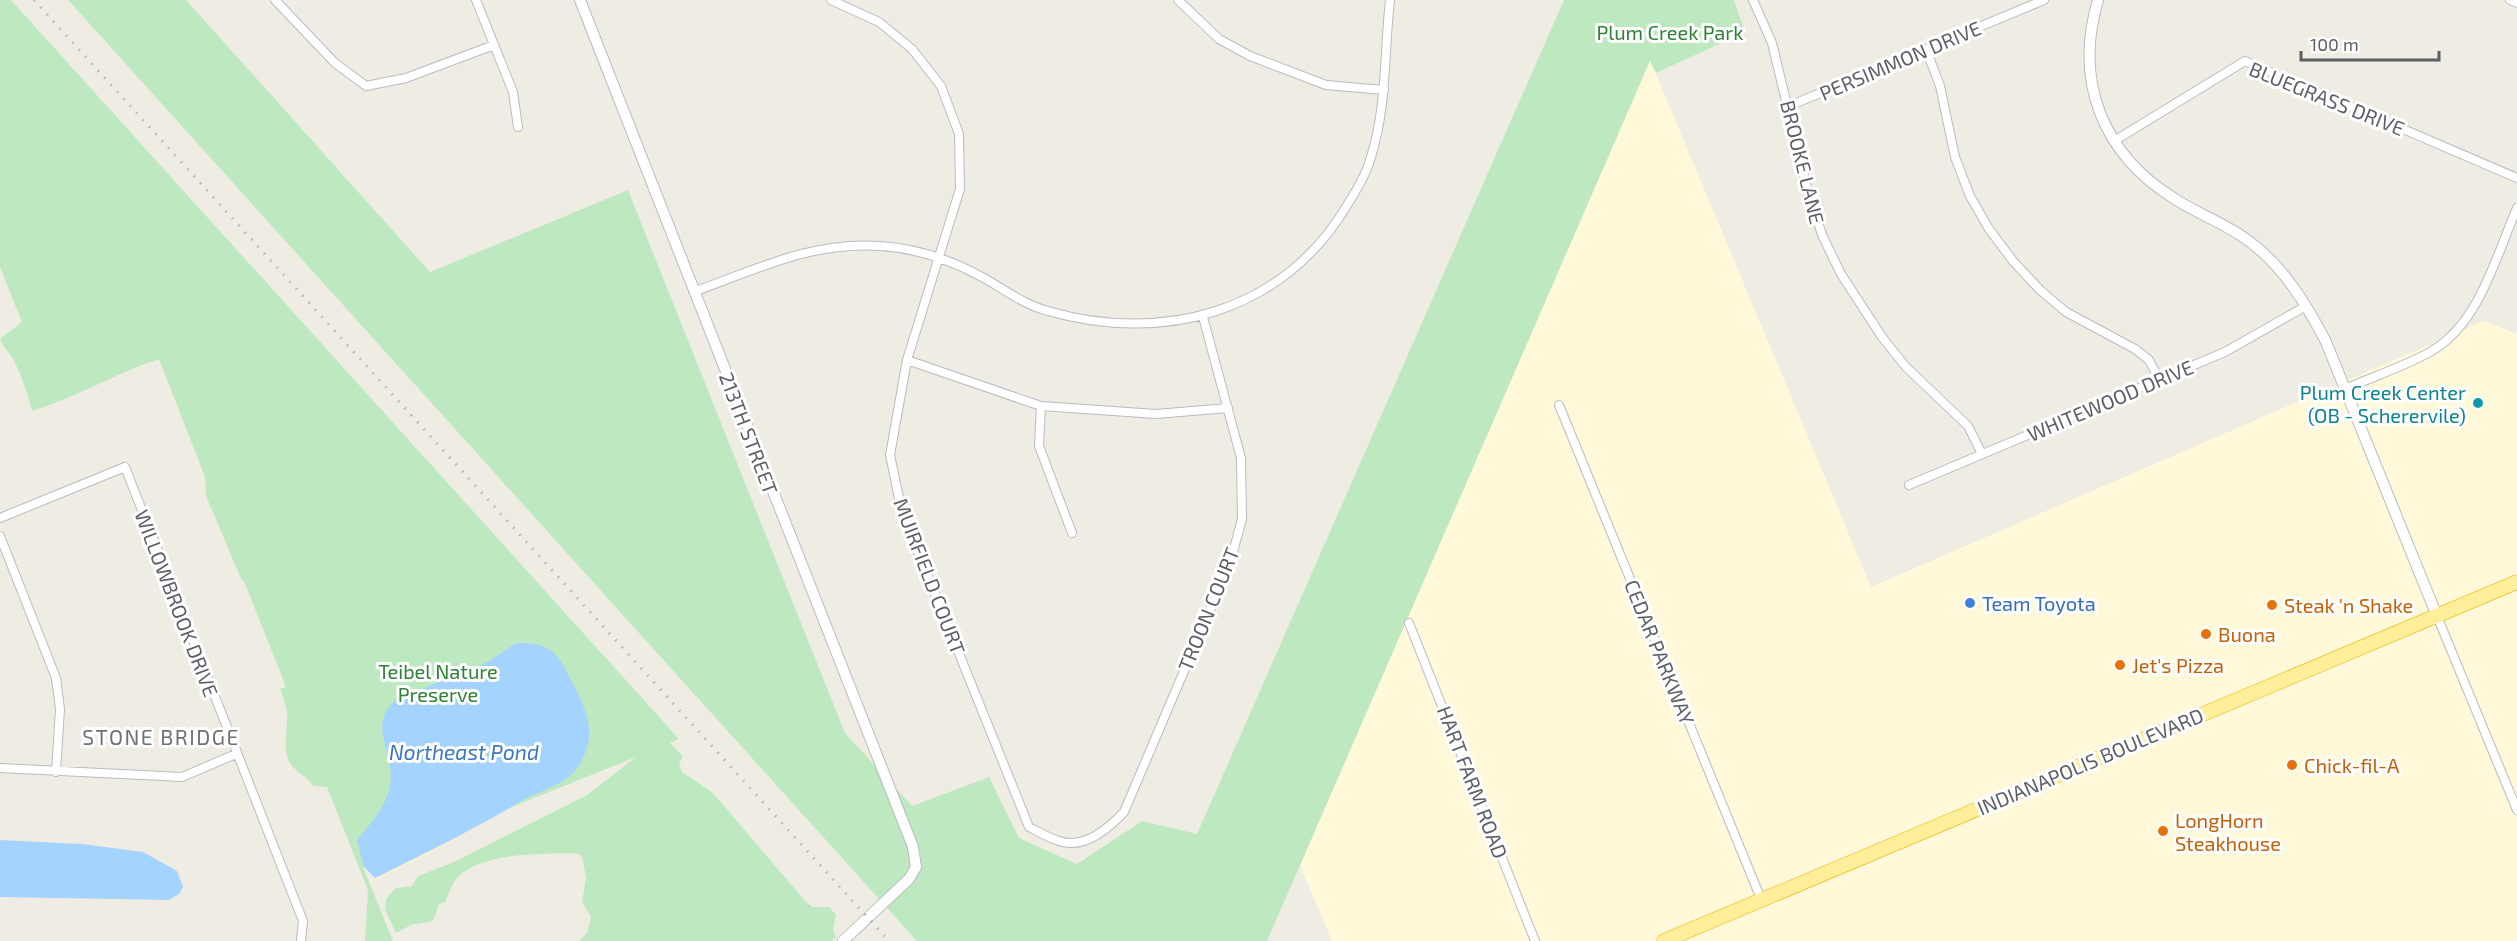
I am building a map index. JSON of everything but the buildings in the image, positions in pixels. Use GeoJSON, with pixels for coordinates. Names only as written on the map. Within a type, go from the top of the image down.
{"type":"FeatureCollection","features":[{"type":"Feature","properties":{"kind":"highway","name":"INDIANAPOLIS BOULEVARD"},"geometry":{"type":"LineString","coordinates":[[1664,941],[2517,582]]}},
{"type":"Feature","properties":{"kind":"street"},"geometry":{"type":"LineString","coordinates":[[275,0],[335,63],[366,86],[406,78],[494,45]]}},
{"type":"Feature","properties":{"kind":"street"},"geometry":{"type":"LineString","coordinates":[[476,0],[513,92],[518,127]]}},
{"type":"Feature","properties":{"kind":"street","name":"213TH STREET"},"geometry":{"type":"LineString","coordinates":[[580,0],[696,291],[758,461],[913,847],[916,867],[901,888],[843,941]]}},
{"type":"Feature","properties":{"kind":"street","name":"MUIRFIELD COURT"},"geometry":{"type":"LineString","coordinates":[[831,0],[879,22],[912,49],[941,86],[959,134],[960,189],[908,360],[890,455],[902,512],[1029,827],[1052,838]]}},
{"type":"Feature","properties":{"kind":"street"},"geometry":{"type":"LineString","coordinates":[[1178,0],[1219,39],[1250,56],[1326,85],[1384,90]]}},
{"type":"Feature","properties":{"kind":"street"},"geometry":{"type":"LineString","coordinates":[[696,291],[763,264],[825,248],[880,246],[905,248],[940,258],[1046,311],[1083,320],[1121,326],[1164,324],[1203,317],[1229,307],[1273,284],[1313,251],[1331,231],[1367,170],[1377,137],[1384,90],[1390,0]]}},
{"type":"Feature","properties":{"kind":"street","name":"BROOKE LANE"},"geometry":{"type":"LineString","coordinates":[[1753,0],[1772,43],[1810,200],[1823,237],[1841,274],[1855,299],[1894,352],[1968,426],[1982,454]]}},
{"type":"Feature","properties":{"kind":"street","name":"PERSIMMON DRIVE"},"geometry":{"type":"LineString","coordinates":[[1789,106],[2044,0]]}},
{"type":"Feature","properties":{"kind":"street"},"geometry":{"type":"LineString","coordinates":[[2098,0],[2089,44],[2090,81],[2103,122],[2114,141],[2138,171],[2175,199],[2248,240],[2284,276],[2306,306],[2326,342],[2517,810]]}},
{"type":"Feature","properties":{"kind":"street"},"geometry":{"type":"LineString","coordinates":[[2510,0],[2517,3]]}},
{"type":"Feature","properties":{"kind":"street"},"geometry":{"type":"LineString","coordinates":[[1926,49],[1940,86],[1955,157],[1970,196],[1989,229],[2013,261],[2040,290],[2066,312],[2135,349],[2149,360],[2159,379]]}},
{"type":"Feature","properties":{"kind":"street","name":"BLUEGRASS DRIVE"},"geometry":{"type":"LineString","coordinates":[[2114,141],[2245,61],[2517,178]]}},
{"type":"Feature","properties":{"kind":"street"},"geometry":{"type":"LineString","coordinates":[[2344,389],[2431,352],[2449,338],[2468,316],[2517,208]]}},
{"type":"Feature","properties":{"kind":"street","name":"WHITEWOOD DRIVE"},"geometry":{"type":"LineString","coordinates":[[1910,485],[2225,352],[2306,306]]}},
{"type":"Feature","properties":{"kind":"street","name":"TROON COURT"},"geometry":{"type":"LineString","coordinates":[[1052,838],[1060,842],[1076,842],[1107,831],[1124,812],[1230,563],[1242,519],[1241,458],[1203,317]]}},
{"type":"Feature","properties":{"kind":"street"},"geometry":{"type":"LineString","coordinates":[[908,360],[1041,406],[1156,414],[1228,408]]}},
{"type":"Feature","properties":{"kind":"street","name":"CEDAR PARKWAY"},"geometry":{"type":"LineString","coordinates":[[1559,405],[1761,899]]}},
{"type":"Feature","properties":{"kind":"street"},"geometry":{"type":"LineString","coordinates":[[1041,406],[1039,446],[1072,533]]}},
{"type":"Feature","properties":{"kind":"street","name":"WILLOWBROOK DRIVE"},"geometry":{"type":"LineString","coordinates":[[0,518],[124,467],[303,921],[301,941]]}},
{"type":"Feature","properties":{"kind":"street"},"geometry":{"type":"LineString","coordinates":[[0,536],[56,678],[60,709],[56,771]]}},
{"type":"Feature","properties":{"kind":"street","name":"HART FARM ROAD"},"geometry":{"type":"LineString","coordinates":[[1409,623],[1535,941]]}},
{"type":"Feature","properties":{"kind":"street"},"geometry":{"type":"LineString","coordinates":[[0,768],[182,777],[237,754]]}},
{"type":"Feature","properties":{"kind":"shaded area"},"geometry":{"type":"Polygon","coordinates":[[[1650,60],[1871,587],[2484,321],[2517,334],[2517,941],[1332,941],[1300,866],[1650,60]]]}},
{"type":"Feature","properties":{"kind":"green space","name":"Teibel Nature Preserve"},"geometry":{"type":"Polygon","coordinates":[[[0,0],[11,0],[679,739],[670,743],[683,756],[679,765],[682,772],[713,793],[806,902],[813,907],[829,907],[836,915],[833,930],[836,937],[831,941],[579,941],[587,933],[591,917],[582,902],[586,878],[582,856],[576,853],[530,854],[482,863],[456,879],[445,902],[439,904],[433,921],[411,925],[396,933],[385,909],[386,899],[396,888],[412,886],[418,876],[454,862],[587,795],[636,757],[363,867],[393,941],[365,941],[368,890],[327,787],[313,786],[288,759],[285,745],[287,713],[280,689],[286,687],[244,581],[242,581],[206,496],[205,477],[159,359],[32,411],[19,372],[1,342],[0,339],[22,322],[0,267],[0,0]]]}},
{"type":"Feature","properties":{"kind":"green space","name":"Plum Creek Park"},"geometry":{"type":"Polygon","coordinates":[[[68,0],[186,0],[430,272],[628,190],[845,733],[912,806],[989,777],[1019,838],[1077,864],[1142,821],[1197,834],[1564,0],[1734,0],[1745,32],[1656,73],[1650,61],[1267,941],[917,941],[68,0]]]}},
{"type":"Feature","properties":{"kind":"water","name":"Northeast Pond"},"geometry":{"type":"Polygon","coordinates":[[[516,643],[528,643],[546,648],[553,652],[563,665],[588,722],[588,741],[581,762],[570,776],[556,785],[375,878],[364,867],[357,840],[380,811],[389,790],[391,777],[382,730],[383,719],[388,709],[397,699],[486,663],[516,643]]]}},
{"type":"Feature","properties":{"kind":"water"},"geometry":{"type":"Polygon","coordinates":[[[0,840],[82,844],[143,852],[177,871],[183,887],[179,894],[169,900],[0,897],[0,840]]]}},
{"type":"Feature","properties":{"kind":"railway"},"geometry":{"type":"LineString","coordinates":[[34,0],[889,941]]}},
{"type":"Feature","properties":{"kind":"place","name":"Plum Creek Center (OB - Scherervile)"},"geometry":{"type":"Point","coordinates":[2478,403]}},
{"type":"Feature","properties":{"kind":"place","name":"Team Toyota"},"geometry":{"type":"Point","coordinates":[1970,603]}},
{"type":"Feature","properties":{"kind":"place","name":"Steak 'n Shake"},"geometry":{"type":"Point","coordinates":[2272,605]}},
{"type":"Feature","properties":{"kind":"place","name":"Buona"},"geometry":{"type":"Point","coordinates":[2206,634]}},
{"type":"Feature","properties":{"kind":"place","name":"Jet's Pizza"},"geometry":{"type":"Point","coordinates":[2120,665]}},
{"type":"Feature","properties":{"kind":"place","name":"Chick-fil-A"},"geometry":{"type":"Point","coordinates":[2292,765]}},
{"type":"Feature","properties":{"kind":"place","name":"LongHorn Steakhouse"},"geometry":{"type":"Point","coordinates":[2163,831]}},
{"type":"Feature","properties":{"kind":"district","name":"STONE BRIDGE"},"geometry":{"type":"Point","coordinates":[161,736]}}]}
